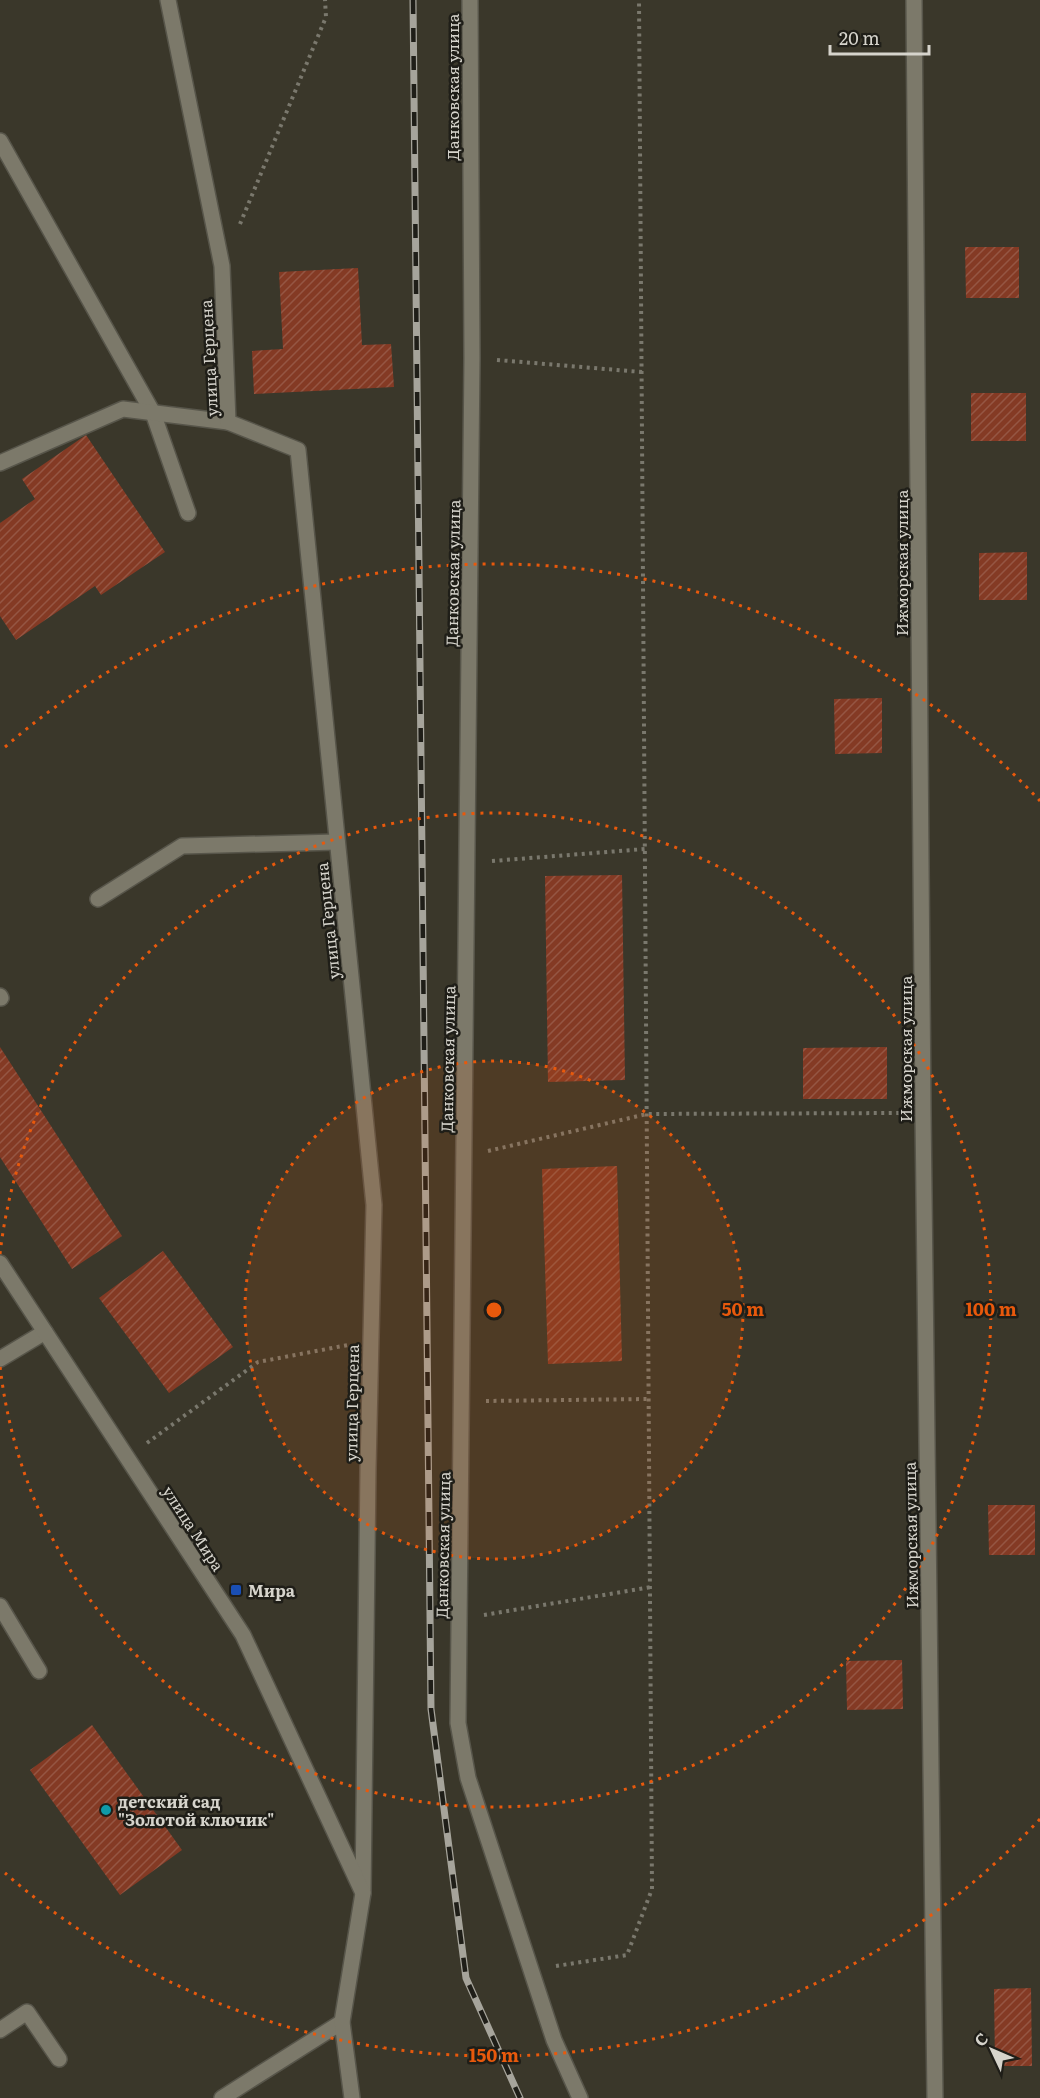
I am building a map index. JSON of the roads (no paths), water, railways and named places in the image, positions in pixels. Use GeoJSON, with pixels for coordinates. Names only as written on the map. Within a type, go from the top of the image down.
{"type":"FeatureCollection","features":[{"type":"Feature","properties":{"kind":"street","name":"улица Герцена"},"geometry":{"type":"LineString","coordinates":[[168,0],[222,266],[228,422],[298,450],[374,1205],[363,1893],[342,2022],[352,2098]]}},
{"type":"Feature","properties":{"kind":"street","name":"Данковская улица"},"geometry":{"type":"LineString","coordinates":[[470,0],[472,358],[458,1723],[468,1779],[554,2040],[580,2098]]}},
{"type":"Feature","properties":{"kind":"street","name":"Ижморская улица"},"geometry":{"type":"LineString","coordinates":[[914,0],[934,2098]]}},
{"type":"Feature","properties":{"kind":"street"},"geometry":{"type":"LineString","coordinates":[[0,141],[153,413],[188,513]]}},
{"type":"Feature","properties":{"kind":"street"},"geometry":{"type":"LineString","coordinates":[[0,464],[123,409],[228,422]]}},
{"type":"Feature","properties":{"kind":"street"},"geometry":{"type":"LineString","coordinates":[[98,899],[182,846],[337,842]]}},
{"type":"Feature","properties":{"kind":"street","name":"улица Мира"},"geometry":{"type":"LineString","coordinates":[[0,1263],[243,1635],[363,1893]]}},
{"type":"Feature","properties":{"kind":"street"},"geometry":{"type":"LineString","coordinates":[[0,1359],[45,1332]]}},
{"type":"Feature","properties":{"kind":"street"},"geometry":{"type":"LineString","coordinates":[[0,1606],[39,1671]]}},
{"type":"Feature","properties":{"kind":"street"},"geometry":{"type":"LineString","coordinates":[[0,2030],[27,2012],[59,2059]]}},
{"type":"Feature","properties":{"kind":"street"},"geometry":{"type":"LineString","coordinates":[[222,2098],[342,2022]]}},
{"type":"Feature","properties":{"kind":"railway"},"geometry":{"type":"LineString","coordinates":[[413,0],[431,1709],[466,1978],[520,2098]]}},
{"type":"Feature","properties":{"kind":"place","name":"Мира"},"geometry":{"type":"Point","coordinates":[236,1590]}},
{"type":"Feature","properties":{"kind":"place","name":"детский сад \"Золотой ключик\""},"geometry":{"type":"Point","coordinates":[106,1810]}}]}
